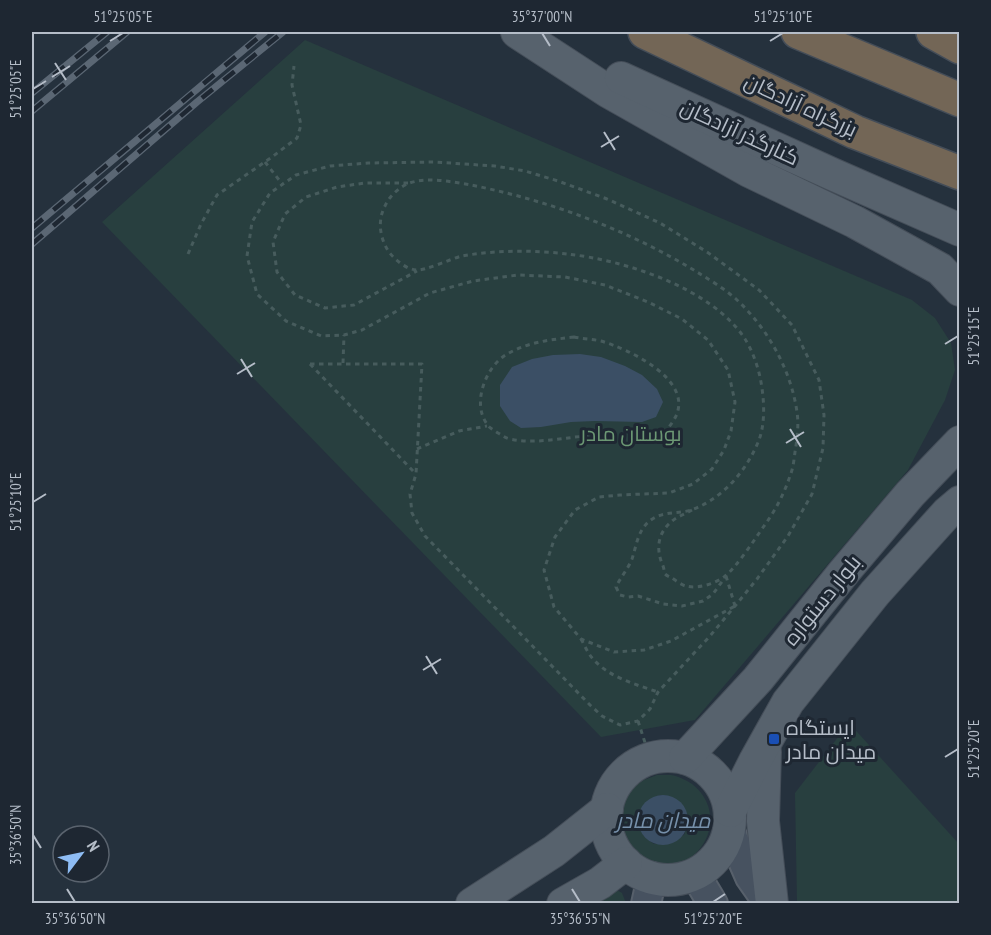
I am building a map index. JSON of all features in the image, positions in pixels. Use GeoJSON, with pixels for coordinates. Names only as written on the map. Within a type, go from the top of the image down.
{"type":"FeatureCollection","features":[{"type":"Feature","properties":{"kind":"highway","name":"بزرگراه آزادگان"},"geometry":{"type":"LineString","coordinates":[[645,32],[855,132],[960,172]]}},
{"type":"Feature","properties":{"kind":"highway"},"geometry":{"type":"LineString","coordinates":[[798,32],[960,100]]}},
{"type":"Feature","properties":{"kind":"highway"},"geometry":{"type":"LineString","coordinates":[[933,32],[960,47]]}},
{"type":"Feature","properties":{"kind":"main road"},"geometry":{"type":"LineString","coordinates":[[517,32],[609,92],[749,171],[855,222],[940,269],[960,290]]}},
{"type":"Feature","properties":{"kind":"main road","name":"کنارگذر آزادگان"},"geometry":{"type":"LineString","coordinates":[[522,32],[960,230]]}},
{"type":"Feature","properties":{"kind":"main road","name":"بلوار دستواره"},"geometry":{"type":"LineString","coordinates":[[685,758],[758,679],[844,572],[954,444]]}},
{"type":"Feature","properties":{"kind":"main road","name":"بلوار دستواره"},"geometry":{"type":"LineString","coordinates":[[730,820],[770,734],[788,702],[875,593],[955,507]]}},
{"type":"Feature","properties":{"kind":"main road"},"geometry":{"type":"LineString","coordinates":[[741,696],[738,719],[744,729],[753,732],[764,730],[770,734],[763,821],[770,903]]}},
{"type":"Feature","properties":{"kind":"main road"},"geometry":{"type":"LineString","coordinates":[[641,881],[616,852],[610,838],[607,809],[612,792],[621,778],[634,766],[650,758],[667,755],[685,758],[702,765],[716,777],[725,793],[730,820],[750,877],[770,903]]}},
{"type":"Feature","properties":{"kind":"main road"},"geometry":{"type":"LineString","coordinates":[[472,903],[554,850],[607,809]]}},
{"type":"Feature","properties":{"kind":"main road"},"geometry":{"type":"LineString","coordinates":[[563,903],[600,883],[666,880],[695,874],[711,863],[723,848],[730,820]]}},
{"type":"Feature","properties":{"kind":"main road"},"geometry":{"type":"LineString","coordinates":[[695,874],[713,903]]}},
{"type":"Feature","properties":{"kind":"path"},"geometry":{"type":"LineString","coordinates":[[188,254],[217,195],[297,138],[301,125],[292,85],[294,66]]}},
{"type":"Feature","properties":{"kind":"path"},"geometry":{"type":"LineString","coordinates":[[265,162],[283,184]]}},
{"type":"Feature","properties":{"kind":"path"},"geometry":{"type":"LineString","coordinates":[[416,474],[310,364],[422,364],[416,474],[410,494],[412,513],[425,536],[602,716],[620,725],[638,721],[650,710],[658,692],[688,661],[757,579],[788,536],[812,494],[823,448],[824,415],[819,380],[792,325],[759,290],[707,252],[660,224],[558,180],[495,166],[434,162],[330,165],[296,175],[283,184],[270,194],[252,222],[247,256],[257,294],[286,321],[321,336],[344,335],[362,330],[430,293],[473,281],[518,275],[565,277],[604,285],[648,302],[682,319],[708,340],[728,370],[735,402],[731,431],[724,450],[712,469],[693,484],[669,493],[599,497],[575,510],[555,537],[544,570],[554,607],[581,639],[594,660],[613,675],[658,692]]}},
{"type":"Feature","properties":{"kind":"path"},"geometry":{"type":"LineString","coordinates":[[692,510],[654,518],[641,531],[631,562],[616,587],[620,595],[638,596],[663,604],[682,606],[703,600],[713,594],[776,509],[791,474],[797,442],[798,415],[791,386],[769,338],[754,317],[734,297],[702,275],[629,236],[573,213],[454,182],[428,180],[409,183],[365,183],[337,187],[306,197],[285,214],[273,242],[277,272],[295,295],[325,308],[354,305],[418,270],[454,258],[483,252],[528,252],[569,254],[615,262],[664,279],[711,305],[731,321],[746,341],[758,368],[763,391],[764,413],[761,436],[747,465],[731,484],[714,497],[692,510],[671,522],[659,538],[658,555],[666,574],[684,586],[706,586],[726,576]]}},
{"type":"Feature","properties":{"kind":"path"},"geometry":{"type":"LineString","coordinates":[[409,183],[394,193],[386,204],[380,219],[382,237],[389,253],[402,264],[418,270]]}},
{"type":"Feature","properties":{"kind":"path"},"geometry":{"type":"LineString","coordinates":[[343,364],[344,335]]}},
{"type":"Feature","properties":{"kind":"path"},"geometry":{"type":"LineString","coordinates":[[417,449],[459,430],[487,426],[506,438],[526,442],[586,436],[611,436],[630,440],[655,438],[671,426],[679,409],[677,392],[660,370],[630,351],[600,341],[574,337],[546,340],[526,345],[502,357],[486,377],[480,397],[481,412],[487,426]]}},
{"type":"Feature","properties":{"kind":"path"},"geometry":{"type":"LineString","coordinates":[[726,576],[735,606]]}},
{"type":"Feature","properties":{"kind":"path"},"geometry":{"type":"LineString","coordinates":[[581,639],[614,652],[644,650],[671,641],[735,606]]}},
{"type":"Feature","properties":{"kind":"path"},"geometry":{"type":"LineString","coordinates":[[638,721],[650,758]]}},
{"type":"Feature","properties":{"kind":"green space","name":"بوستان مادر"},"geometry":{"type":"Polygon","coordinates":[[[305,40],[912,300],[935,318],[951,343],[955,370],[945,400],[908,470],[695,720],[601,737],[102,222],[305,40]]]}},
{"type":"Feature","properties":{"kind":"green space"},"geometry":{"type":"Polygon","coordinates":[[[849,723],[959,844],[959,903],[797,903],[795,793],[849,723]]]}},
{"type":"Feature","properties":{"kind":"green space"},"geometry":{"type":"Polygon","coordinates":[[[657,775],[682,778],[692,784],[704,796],[709,811],[710,825],[706,839],[698,851],[686,860],[671,865],[654,865],[638,857],[628,847],[620,826],[622,808],[629,792],[644,780],[657,775]],[[660,795],[651,799],[641,811],[639,825],[642,832],[654,844],[684,835],[687,827],[688,819],[668,796],[660,795]]]}},
{"type":"Feature","properties":{"kind":"green space"},"geometry":{"type":"Polygon","coordinates":[[[617,890],[622,893],[626,903],[586,904],[608,891],[617,890]]]}},
{"type":"Feature","properties":{"kind":"water"},"geometry":{"type":"Polygon","coordinates":[[[580,354],[601,357],[642,375],[657,389],[663,402],[656,417],[642,422],[571,422],[521,428],[510,421],[500,406],[500,385],[512,367],[532,359],[553,355],[580,354]]]}},
{"type":"Feature","properties":{"kind":"water","name":"میدان مادر"},"geometry":{"type":"Polygon","coordinates":[[[663,795],[681,802],[688,820],[681,838],[663,845],[645,838],[638,820],[645,802],[663,795]]]}},
{"type":"Feature","properties":{"kind":"railway"},"geometry":{"type":"LineString","coordinates":[[32,93],[107,32]]}},
{"type":"Feature","properties":{"kind":"railway"},"geometry":{"type":"LineString","coordinates":[[32,111],[127,32]]}},
{"type":"Feature","properties":{"kind":"railway"},"geometry":{"type":"LineString","coordinates":[[32,228],[265,32]]}},
{"type":"Feature","properties":{"kind":"railway"},"geometry":{"type":"LineString","coordinates":[[32,244],[197,102],[283,32]]}},
{"type":"Feature","properties":{"kind":"place","name":"ایستگاه میدان مادر"},"geometry":{"type":"Point","coordinates":[774,739]}}]}
